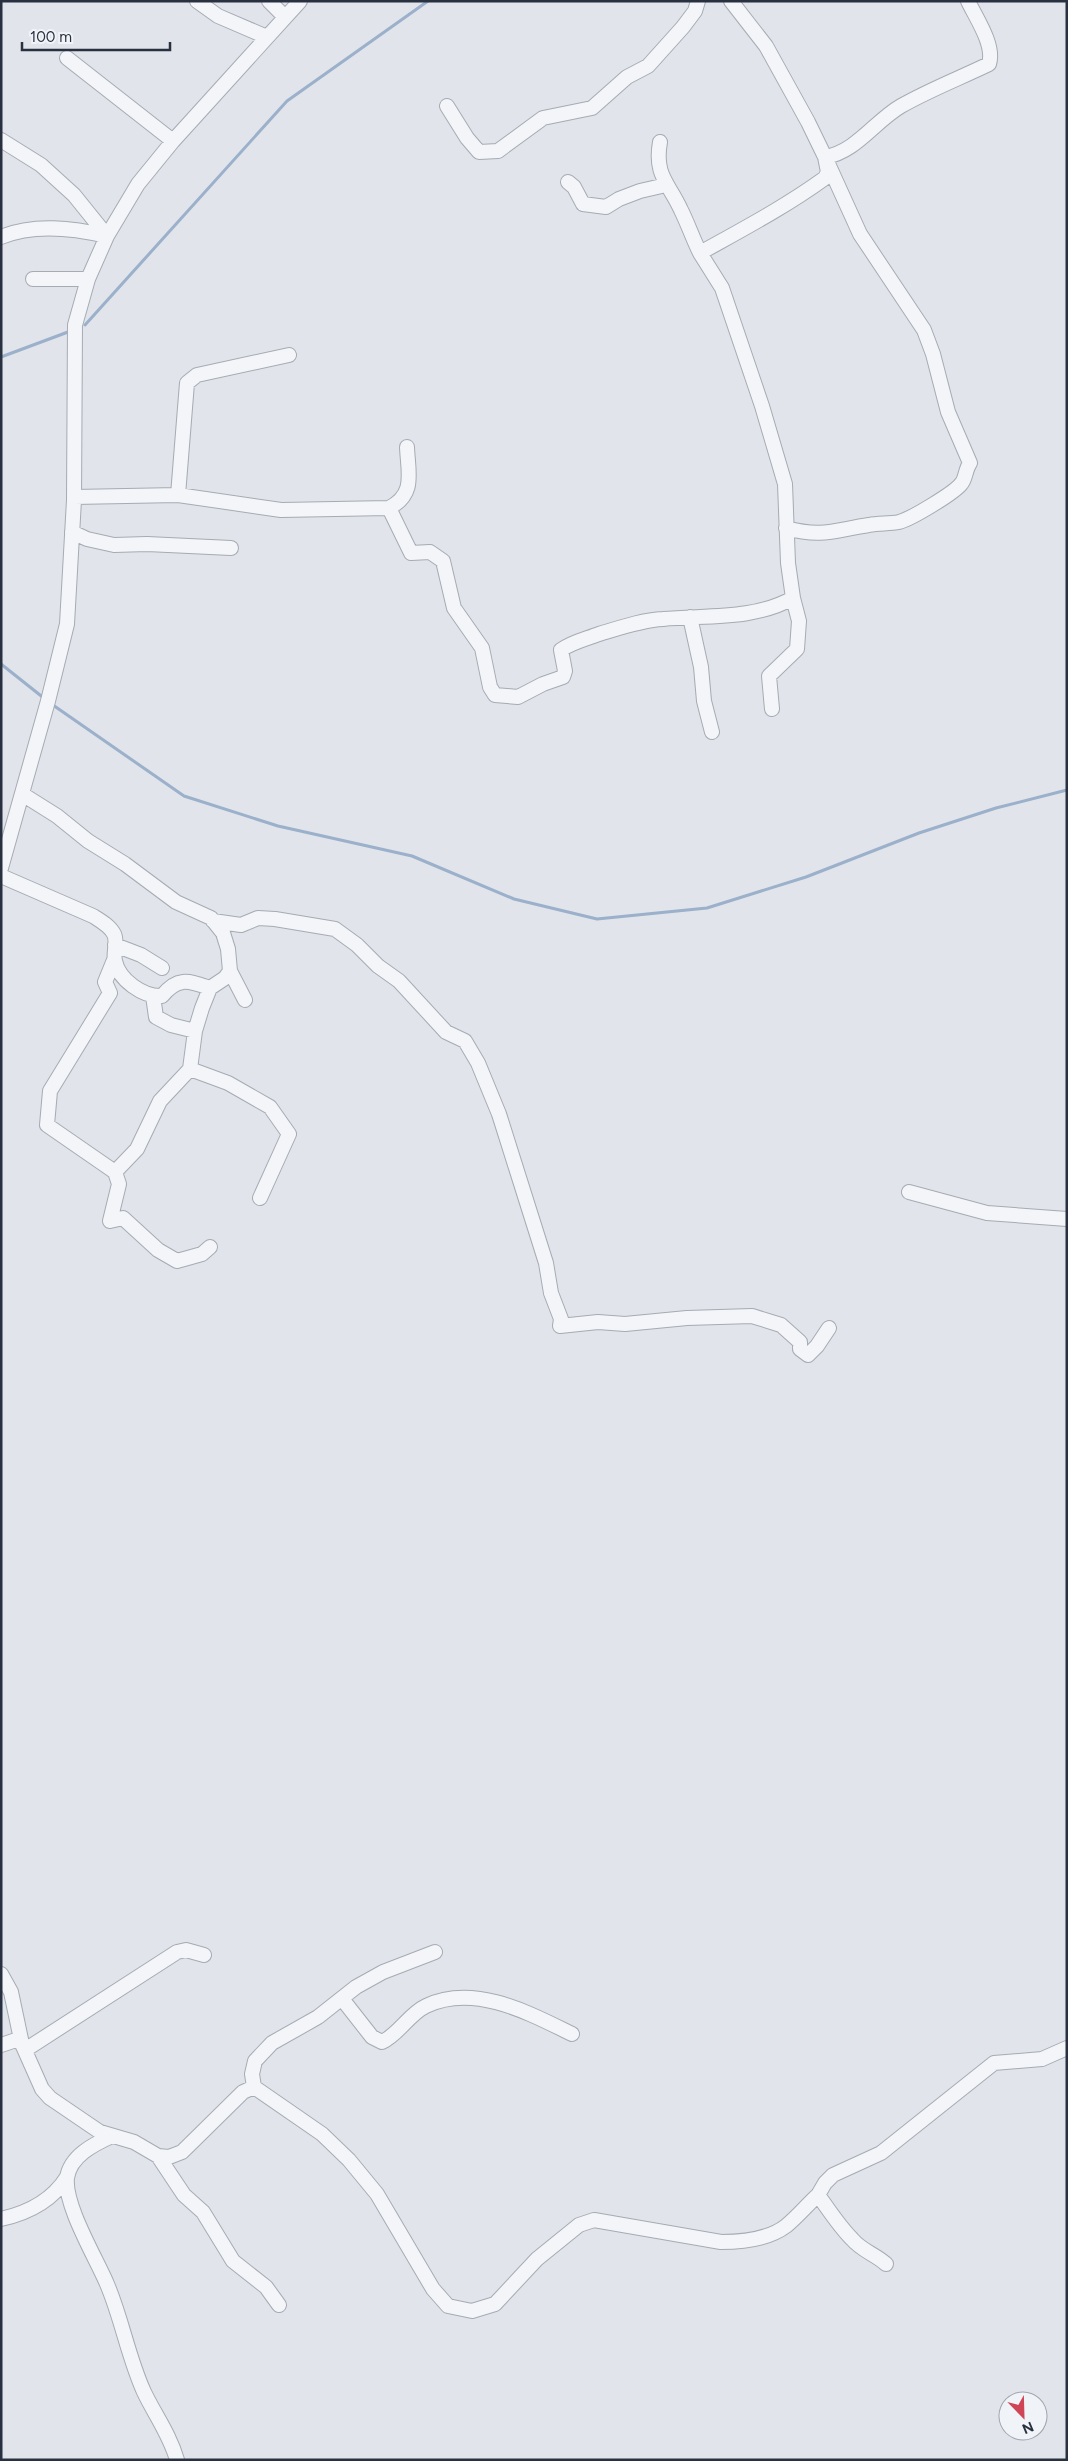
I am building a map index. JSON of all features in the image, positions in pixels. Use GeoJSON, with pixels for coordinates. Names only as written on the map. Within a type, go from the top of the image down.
{"type":"FeatureCollection","features":[{"type":"Feature","properties":{"kind":"street"},"geometry":{"type":"LineString","coordinates":[[197,1],[218,16],[267,38]]}},
{"type":"Feature","properties":{"kind":"street"},"geometry":{"type":"LineString","coordinates":[[269,1],[285,17]]}},
{"type":"Feature","properties":{"kind":"street"},"geometry":{"type":"LineString","coordinates":[[1,868],[67,624],[74,497],[75,325],[88,279],[107,236],[138,184],[173,141],[300,1]]}},
{"type":"Feature","properties":{"kind":"street"},"geometry":{"type":"LineString","coordinates":[[447,106],[467,138],[479,152],[498,151],[543,118],[592,108],[627,77],[648,66],[683,27],[695,11],[698,1]]}},
{"type":"Feature","properties":{"kind":"street"},"geometry":{"type":"LineString","coordinates":[[731,1],[766,46],[825,157],[860,234],[924,330],[933,354],[948,412],[970,463],[965,470],[963,482],[901,522],[868,525],[823,534],[786,528]]}},
{"type":"Feature","properties":{"kind":"street"},"geometry":{"type":"LineString","coordinates":[[825,157],[839,155],[885,116],[902,106],[989,64],[986,40],[968,1]]}},
{"type":"Feature","properties":{"kind":"street"},"geometry":{"type":"LineString","coordinates":[[67,58],[173,141]]}},
{"type":"Feature","properties":{"kind":"street"},"geometry":{"type":"LineString","coordinates":[[1,140],[40,165],[68,189],[107,236]]}},
{"type":"Feature","properties":{"kind":"street"},"geometry":{"type":"LineString","coordinates":[[660,142],[657,159],[666,185],[681,210],[700,253],[722,288],[762,406],[785,484],[786,528],[793,598],[799,621],[797,649],[769,676],[772,709]]}},
{"type":"Feature","properties":{"kind":"street"},"geometry":{"type":"LineString","coordinates":[[700,253],[768,217],[778,208],[825,178],[828,172],[825,157]]}},
{"type":"Feature","properties":{"kind":"street"},"geometry":{"type":"LineString","coordinates":[[568,182],[574,187],[583,204],[606,207],[626,197],[666,185]]}},
{"type":"Feature","properties":{"kind":"street"},"geometry":{"type":"LineString","coordinates":[[1,237],[18,230],[76,228],[107,236]]}},
{"type":"Feature","properties":{"kind":"street"},"geometry":{"type":"LineString","coordinates":[[33,279],[88,279]]}},
{"type":"Feature","properties":{"kind":"street"},"geometry":{"type":"LineString","coordinates":[[178,496],[187,383],[198,375],[289,356]]}},
{"type":"Feature","properties":{"kind":"street"},"geometry":{"type":"LineString","coordinates":[[74,497],[178,496],[280,510],[389,508],[400,502],[409,488],[407,447]]}},
{"type":"Feature","properties":{"kind":"street"},"geometry":{"type":"LineString","coordinates":[[389,508],[411,553],[430,552],[443,561],[454,608],[482,648],[490,687],[495,694],[518,697],[543,684],[563,677],[565,670],[561,650],[568,645],[613,630],[660,619],[744,614],[776,608],[793,598]]}},
{"type":"Feature","properties":{"kind":"street"},"geometry":{"type":"LineString","coordinates":[[72,532],[87,539],[114,545],[147,544],[231,548]]}},
{"type":"Feature","properties":{"kind":"street"},"geometry":{"type":"LineString","coordinates":[[690,617],[712,732]]}},
{"type":"Feature","properties":{"kind":"street"},"geometry":{"type":"LineString","coordinates":[[22,794],[57,816],[88,842],[125,864],[176,902],[213,921],[241,925],[258,918],[275,919],[335,929],[357,945],[378,966],[398,981],[446,1032],[465,1041],[478,1063],[499,1114],[546,1263],[551,1293],[561,1319],[560,1326],[598,1322],[625,1324],[687,1318],[752,1316],[781,1326],[800,1342],[800,1349],[808,1355],[817,1346],[829,1328]]}},
{"type":"Feature","properties":{"kind":"street"},"geometry":{"type":"LineString","coordinates":[[1,876],[93,916],[105,924],[114,934],[114,960],[105,982],[110,993],[50,1091],[47,1125],[115,1172],[119,1184],[110,1220],[123,1218],[158,1250],[177,1261],[202,1254],[210,1247]]}},
{"type":"Feature","properties":{"kind":"street"},"geometry":{"type":"LineString","coordinates":[[213,921],[223,933],[228,949],[230,970],[245,1000]]}},
{"type":"Feature","properties":{"kind":"street"},"geometry":{"type":"LineString","coordinates":[[115,945],[140,955],[162,968]]}},
{"type":"Feature","properties":{"kind":"street"},"geometry":{"type":"LineString","coordinates":[[114,960],[117,970],[138,991],[153,996],[162,996],[170,985],[184,982],[210,988]]}},
{"type":"Feature","properties":{"kind":"street"},"geometry":{"type":"LineString","coordinates":[[115,1172],[137,1149],[160,1101],[190,1068],[195,1031],[210,988],[225,978],[230,970]]}},
{"type":"Feature","properties":{"kind":"street"},"geometry":{"type":"LineString","coordinates":[[153,996],[156,1017],[160,1021],[195,1031]]}},
{"type":"Feature","properties":{"kind":"street"},"geometry":{"type":"LineString","coordinates":[[190,1068],[228,1083],[270,1107],[289,1134],[260,1198]]}},
{"type":"Feature","properties":{"kind":"street"},"geometry":{"type":"LineString","coordinates":[[909,1192],[987,1214],[1067,1219]]}},
{"type":"Feature","properties":{"kind":"street"},"geometry":{"type":"LineString","coordinates":[[23,2047],[177,1952],[186,1950],[204,1956]]}},
{"type":"Feature","properties":{"kind":"street"},"geometry":{"type":"LineString","coordinates":[[435,1952],[383,1972],[356,1988],[343,2000],[318,2017],[272,2044],[255,2061],[252,2074],[254,2087],[322,2134],[349,2160],[377,2194],[433,2289],[448,2306],[463,2311],[483,2309],[495,2304],[537,2259],[580,2225],[594,2220],[722,2242],[742,2242],[773,2232],[786,2226],[818,2196],[825,2183],[833,2174],[881,2153],[994,2064],[1042,2059],[1067,2048]]}},
{"type":"Feature","properties":{"kind":"street"},"geometry":{"type":"LineString","coordinates":[[1,1974],[11,1992],[23,2047],[42,2089],[50,2098],[100,2132],[134,2142],[158,2156],[169,2157],[182,2152],[243,2092],[254,2087]]}},
{"type":"Feature","properties":{"kind":"street"},"geometry":{"type":"LineString","coordinates":[[343,2000],[372,2037],[382,2042],[392,2037],[425,2007],[453,1998],[499,2003],[528,2012],[572,2034]]}},
{"type":"Feature","properties":{"kind":"street"},"geometry":{"type":"LineString","coordinates":[[1,2045],[16,2040],[23,2047]]}},
{"type":"Feature","properties":{"kind":"street"},"geometry":{"type":"LineString","coordinates":[[1,2219],[21,2215],[37,2206],[60,2188],[77,2157],[96,2143],[112,2136]]}},
{"type":"Feature","properties":{"kind":"street"},"geometry":{"type":"LineString","coordinates":[[158,2156],[184,2195],[202,2212],[233,2261],[266,2287],[279,2305]]}},
{"type":"Feature","properties":{"kind":"street"},"geometry":{"type":"LineString","coordinates":[[67,2178],[68,2192],[75,2211],[92,2254],[116,2303],[143,2391],[172,2442],[177,2460]]}},
{"type":"Feature","properties":{"kind":"street"},"geometry":{"type":"LineString","coordinates":[[818,2196],[851,2239],[864,2251],[877,2255],[886,2264]]}},
{"type":"Feature","properties":{"kind":"waterway"},"geometry":{"type":"LineString","coordinates":[[85,325],[287,101],[428,1]]}},
{"type":"Feature","properties":{"kind":"waterway"},"geometry":{"type":"LineString","coordinates":[[1,357],[68,332]]}},
{"type":"Feature","properties":{"kind":"waterway"},"geometry":{"type":"LineString","coordinates":[[1,664],[45,699]]}},
{"type":"Feature","properties":{"kind":"waterway"},"geometry":{"type":"LineString","coordinates":[[50,703],[184,796],[278,826],[412,856],[514,899],[597,919],[707,908],[806,877],[919,833],[996,808],[1067,790]]}}]}
